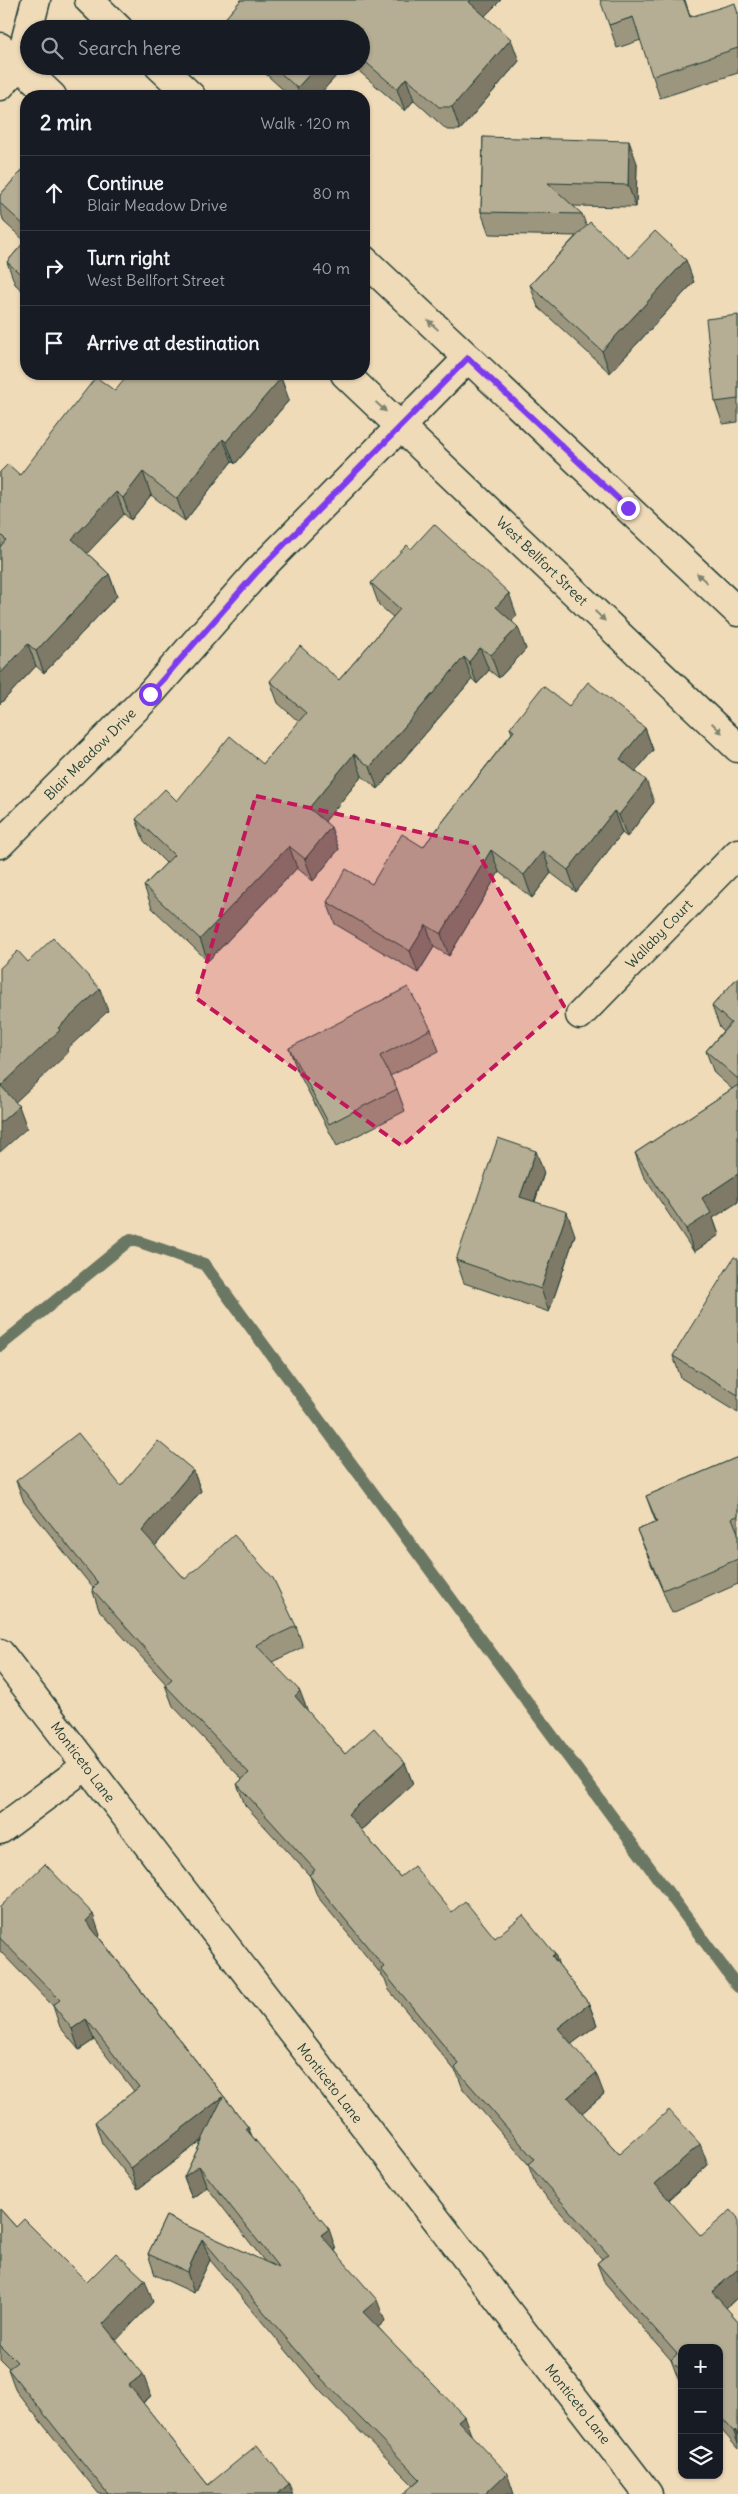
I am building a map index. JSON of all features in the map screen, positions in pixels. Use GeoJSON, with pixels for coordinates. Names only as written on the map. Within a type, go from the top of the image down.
{"type":"FeatureCollection","features":[{"type":"Feature","properties":{"kind":"street"},"geometry":{"type":"LineString","coordinates":[[26,20],[36,0]]}},
{"type":"Feature","properties":{"kind":"street"},"geometry":{"type":"LineString","coordinates":[[89,0],[110,20]]}},
{"type":"Feature","properties":{"kind":"street"},"geometry":{"type":"LineString","coordinates":[[0,86],[9,56],[20,33]]}},
{"type":"Feature","properties":{"kind":"street"},"geometry":{"type":"LineString","coordinates":[[9,56],[20,66]]}},
{"type":"Feature","properties":{"kind":"street"},"geometry":{"type":"LineString","coordinates":[[29,75],[46,90]]}},
{"type":"Feature","properties":{"kind":"street"},"geometry":{"type":"LineString","coordinates":[[169,75],[185,90]]}},
{"type":"Feature","properties":{"kind":"street"},"geometry":{"type":"LineString","coordinates":[[370,266],[738,612]]}},
{"type":"Feature","properties":{"kind":"street","name":"Blair Meadow Drive"},"geometry":{"type":"LineString","coordinates":[[0,844],[150,694],[256,573],[468,358]]}},
{"type":"Feature","properties":{"kind":"street","name":"West Bellfort Street"},"geometry":{"type":"LineString","coordinates":[[352,380],[738,748]]}},
{"type":"Feature","properties":{"kind":"street","name":"Wallaby Court"},"geometry":{"type":"LineString","coordinates":[[580,1014],[738,853]]}},
{"type":"Feature","properties":{"kind":"street","name":"Monticeto Lane"},"geometry":{"type":"LineString","coordinates":[[7,1662],[648,2494]]}},
{"type":"Feature","properties":{"kind":"street"},"geometry":{"type":"LineString","coordinates":[[0,1830],[86,1766]]}},
{"type":"Feature","properties":{"kind":"highlighted area"},"geometry":{"type":"Polygon","coordinates":[[[256,796],[473,844],[564,1006],[402,1146],[196,998],[256,796]]]}},
{"type":"Feature","properties":{"kind":"building"},"geometry":{"type":"Polygon","coordinates":[[[241,0],[471,0],[469,2],[511,39],[452,107],[439,107],[406,78],[397,89],[370,66],[370,20],[224,20],[241,0]]]}},
{"type":"Feature","properties":{"kind":"building"},"geometry":{"type":"Polygon","coordinates":[[[600,0],[684,0],[690,17],[735,3],[738,14],[738,48],[652,76],[633,17],[609,25],[600,0]]]}},
{"type":"Feature","properties":{"kind":"building"},"geometry":{"type":"Polygon","coordinates":[[[283,75],[309,75],[297,88],[283,75]]]}},
{"type":"Feature","properties":{"kind":"building"},"geometry":{"type":"Polygon","coordinates":[[[483,137],[629,141],[628,185],[548,183],[582,214],[481,212],[483,137]]]}},
{"type":"Feature","properties":{"kind":"building"},"geometry":{"type":"Polygon","coordinates":[[[20,173],[20,221],[0,203],[0,195],[20,173]]]}},
{"type":"Feature","properties":{"kind":"building"},"geometry":{"type":"Polygon","coordinates":[[[590,222],[629,258],[655,231],[686,260],[602,351],[530,285],[590,222]]]}},
{"type":"Feature","properties":{"kind":"building"},"geometry":{"type":"Polygon","coordinates":[[[20,247],[20,274],[7,262],[20,247]]]}},
{"type":"Feature","properties":{"kind":"building"},"geometry":{"type":"Polygon","coordinates":[[[738,315],[738,399],[715,402],[706,319],[738,315]]]}},
{"type":"Feature","properties":{"kind":"building"},"geometry":{"type":"Polygon","coordinates":[[[94,380],[100,380],[115,391],[124,380],[279,380],[226,442],[223,439],[177,499],[143,472],[123,498],[116,492],[72,539],[109,574],[36,651],[28,644],[0,674],[0,547],[6,540],[0,534],[0,472],[8,464],[20,475],[94,380]]]}},
{"type":"Feature","properties":{"kind":"building"},"geometry":{"type":"Polygon","coordinates":[[[434,524],[509,593],[496,607],[518,627],[491,655],[480,648],[469,662],[464,657],[370,767],[354,754],[309,808],[331,827],[305,859],[289,846],[200,939],[144,886],[174,855],[136,819],[165,789],[177,801],[230,736],[263,764],[306,713],[270,681],[300,646],[339,680],[400,609],[371,583],[407,545],[411,549],[434,524]]]}},
{"type":"Feature","properties":{"kind":"building"},"geometry":{"type":"Polygon","coordinates":[[[588,682],[645,728],[620,759],[646,780],[619,815],[614,811],[568,870],[543,851],[524,875],[491,850],[441,934],[426,925],[410,951],[327,902],[346,869],[372,884],[402,834],[423,847],[514,731],[510,728],[543,686],[569,706],[588,682]]]}},
{"type":"Feature","properties":{"kind":"building"},"geometry":{"type":"Polygon","coordinates":[[[53,938],[100,989],[58,1028],[60,1030],[1,1086],[19,1106],[0,1123],[0,968],[18,951],[28,962],[53,938]]]}},
{"type":"Feature","properties":{"kind":"building"},"geometry":{"type":"Polygon","coordinates":[[[738,977],[738,1079],[706,1051],[731,1023],[712,1006],[738,977]]]}},
{"type":"Feature","properties":{"kind":"building"},"geometry":{"type":"Polygon","coordinates":[[[408,987],[431,1029],[380,1056],[397,1089],[329,1124],[289,1048],[408,987]]]}},
{"type":"Feature","properties":{"kind":"building"},"geometry":{"type":"Polygon","coordinates":[[[738,1085],[738,1174],[702,1198],[711,1213],[686,1229],[635,1153],[738,1085]]]}},
{"type":"Feature","properties":{"kind":"building"},"geometry":{"type":"Polygon","coordinates":[[[498,1138],[536,1151],[520,1197],[567,1212],[541,1289],[456,1260],[498,1138]]]}},
{"type":"Feature","properties":{"kind":"building"},"geometry":{"type":"Polygon","coordinates":[[[734,1257],[738,1259],[738,1395],[673,1356],[734,1257]]]}},
{"type":"Feature","properties":{"kind":"building"},"geometry":{"type":"Polygon","coordinates":[[[78,1433],[121,1486],[158,1441],[193,1470],[142,1531],[185,1579],[234,1535],[273,1578],[296,1626],[256,1645],[300,1691],[295,1696],[345,1754],[374,1728],[405,1763],[348,1814],[400,1877],[414,1866],[452,1912],[465,1901],[495,1938],[523,1915],[555,1954],[552,1956],[589,2004],[558,2028],[596,2073],[568,2097],[619,2154],[669,2110],[700,2144],[655,2184],[701,2236],[731,2210],[738,2218],[738,2269],[712,2292],[738,2321],[738,2434],[723,2420],[723,2344],[678,2344],[678,2368],[671,2360],[677,2354],[597,2263],[608,2254],[528,2164],[534,2159],[455,2068],[459,2064],[381,1969],[384,1967],[309,1875],[315,1870],[237,1784],[249,1773],[165,1685],[172,1679],[92,1589],[98,1583],[16,1481],[78,1433]]]}},
{"type":"Feature","properties":{"kind":"building"},"geometry":{"type":"Polygon","coordinates":[[[738,1457],[738,1516],[732,1518],[738,1533],[738,1559],[663,1590],[637,1530],[657,1522],[646,1496],[738,1457]]]}},
{"type":"Feature","properties":{"kind":"building"},"geometry":{"type":"Polygon","coordinates":[[[45,1864],[93,1914],[86,1921],[248,2127],[246,2129],[329,2229],[321,2235],[377,2300],[363,2312],[464,2416],[458,2421],[507,2473],[485,2494],[403,2494],[420,2479],[314,2371],[202,2239],[187,2272],[148,2254],[166,2216],[279,2268],[199,2166],[184,2177],[223,2097],[131,2168],[95,2122],[139,2087],[86,2019],[72,2029],[53,2005],[60,2000],[0,1938],[0,1907],[45,1864]]]}},
{"type":"Feature","properties":{"kind":"building"},"geometry":{"type":"Polygon","coordinates":[[[0,2209],[16,2227],[24,2219],[87,2282],[116,2253],[145,2280],[103,2324],[143,2374],[129,2385],[208,2485],[257,2445],[289,2484],[277,2494],[108,2494],[8,2369],[17,2362],[0,2345],[0,2209]]]}},
{"type":"Feature","properties":{"kind":"waterway"},"geometry":{"type":"LineString","coordinates":[[0,1346],[131,1239],[204,1264],[738,1987]]}},
{"type":"Feature","properties":{"kind":"route"},"geometry":{"type":"LineString","coordinates":[[150,694],[256,573],[468,358],[628,508]]}}]}
